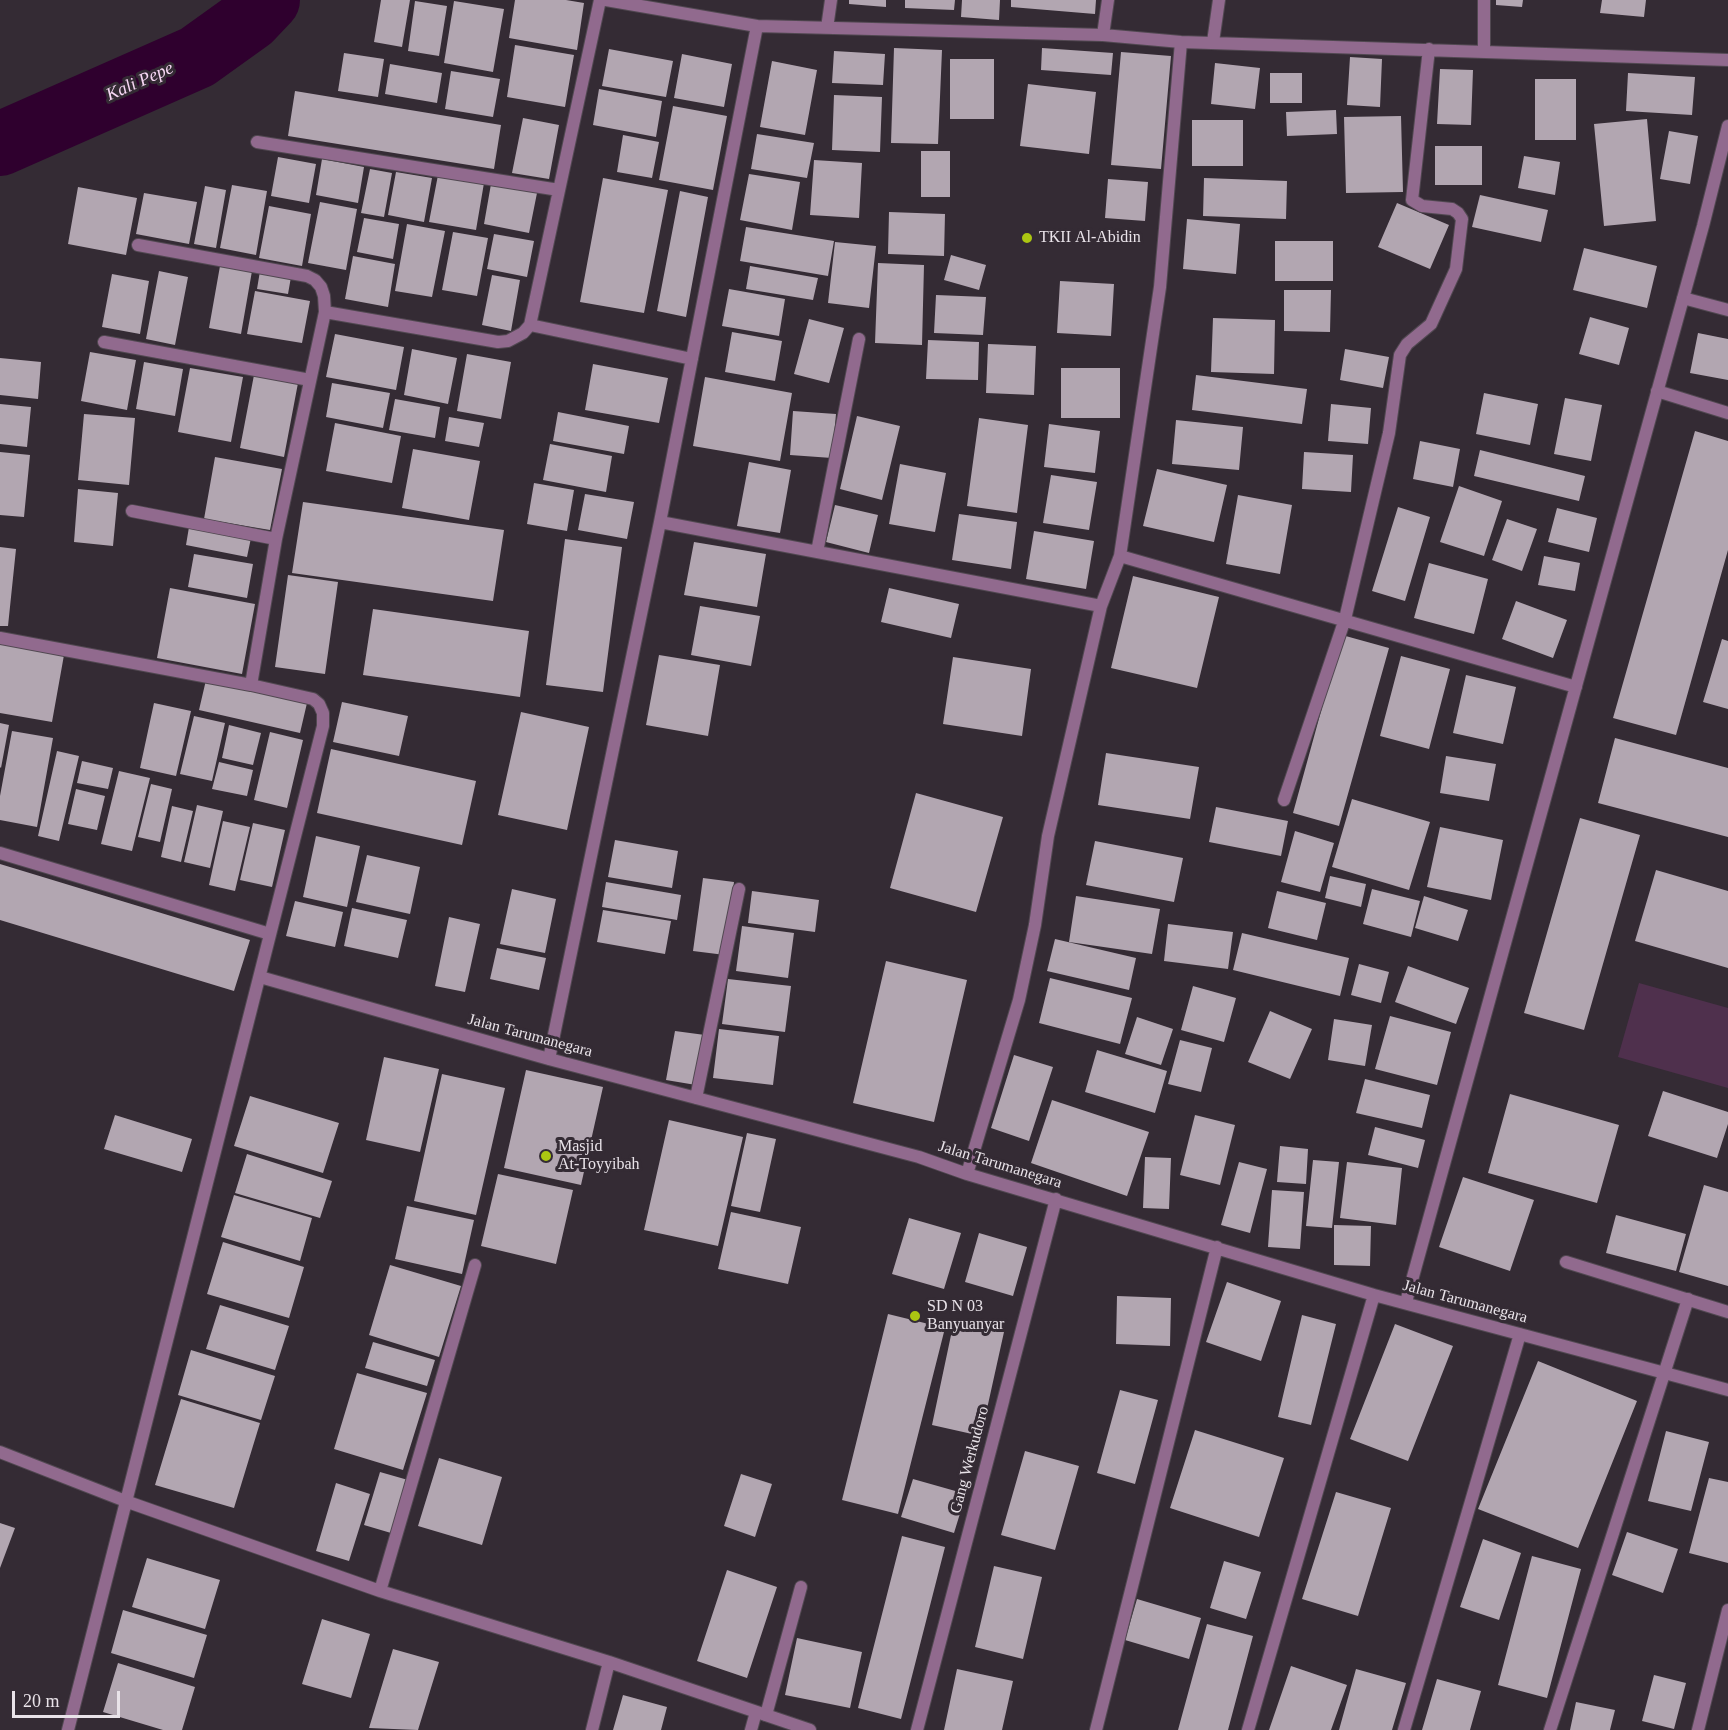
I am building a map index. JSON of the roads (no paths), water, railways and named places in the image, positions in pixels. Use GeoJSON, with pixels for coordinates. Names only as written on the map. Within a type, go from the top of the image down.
{"type":"FeatureCollection","features":[{"type":"Feature","properties":{"kind":"street"},"geometry":{"type":"LineString","coordinates":[[324,312],[498,342],[515,338],[530,325],[600,0]]}},
{"type":"Feature","properties":{"kind":"street"},"geometry":{"type":"LineString","coordinates":[[606,0],[758,26],[1103,35],[1181,42],[1728,60]]}},
{"type":"Feature","properties":{"kind":"street"},"geometry":{"type":"LineString","coordinates":[[827,28],[831,0]]}},
{"type":"Feature","properties":{"kind":"street"},"geometry":{"type":"LineString","coordinates":[[1103,35],[1108,0]]}},
{"type":"Feature","properties":{"kind":"street"},"geometry":{"type":"LineString","coordinates":[[1213,42],[1219,0]]}},
{"type":"Feature","properties":{"kind":"street"},"geometry":{"type":"LineString","coordinates":[[1484,0],[1484,51]]}},
{"type":"Feature","properties":{"kind":"street"},"geometry":{"type":"LineString","coordinates":[[549,1059],[660,522],[758,26]]}},
{"type":"Feature","properties":{"kind":"street"},"geometry":{"type":"LineString","coordinates":[[967,1174],[1018,1000],[1035,925],[1048,836],[1101,606],[1120,556],[1160,287],[1181,42]]}},
{"type":"Feature","properties":{"kind":"street"},"geometry":{"type":"LineString","coordinates":[[1284,800],[1345,619],[1389,433],[1400,355],[1407,344],[1431,324],[1456,269],[1462,219],[1452,209],[1422,206],[1412,200],[1429,49]]}},
{"type":"Feature","properties":{"kind":"street"},"geometry":{"type":"LineString","coordinates":[[1406,1302],[1683,298],[1728,126]]}},
{"type":"Feature","properties":{"kind":"street"},"geometry":{"type":"LineString","coordinates":[[257,142],[559,190]]}},
{"type":"Feature","properties":{"kind":"street"},"geometry":{"type":"LineString","coordinates":[[138,245],[307,276],[321,287],[324,296],[324,312],[276,539],[251,686]]}},
{"type":"Feature","properties":{"kind":"street"},"geometry":{"type":"LineString","coordinates":[[1683,298],[1728,309]]}},
{"type":"Feature","properties":{"kind":"street"},"geometry":{"type":"LineString","coordinates":[[530,325],[692,359]]}},
{"type":"Feature","properties":{"kind":"street"},"geometry":{"type":"LineString","coordinates":[[817,552],[859,339]]}},
{"type":"Feature","properties":{"kind":"street"},"geometry":{"type":"LineString","coordinates":[[104,342],[310,380]]}},
{"type":"Feature","properties":{"kind":"street"},"geometry":{"type":"LineString","coordinates":[[1657,391],[1728,413]]}},
{"type":"Feature","properties":{"kind":"street"},"geometry":{"type":"LineString","coordinates":[[132,512],[276,539]]}},
{"type":"Feature","properties":{"kind":"street"},"geometry":{"type":"LineString","coordinates":[[660,522],[1101,606]]}},
{"type":"Feature","properties":{"kind":"street"},"geometry":{"type":"LineString","coordinates":[[1120,556],[1576,687]]}},
{"type":"Feature","properties":{"kind":"street"},"geometry":{"type":"LineString","coordinates":[[0,638],[313,699],[319,704],[323,713],[323,726],[260,978],[68,1730]]}},
{"type":"Feature","properties":{"kind":"street"},"geometry":{"type":"LineString","coordinates":[[0,853],[270,934]]}},
{"type":"Feature","properties":{"kind":"street"},"geometry":{"type":"LineString","coordinates":[[696,1098],[739,889]]}},
{"type":"Feature","properties":{"kind":"street","name":"Jalan Tarumanegara"},"geometry":{"type":"LineString","coordinates":[[260,978],[549,1059],[919,1157],[967,1174],[1374,1294],[1728,1390]]}},
{"type":"Feature","properties":{"kind":"street","name":"Gang Werkudoro"},"geometry":{"type":"LineString","coordinates":[[917,1730],[1056,1199]]}},
{"type":"Feature","properties":{"kind":"street"},"geometry":{"type":"LineString","coordinates":[[1096,1730],[1217,1247]]}},
{"type":"Feature","properties":{"kind":"street"},"geometry":{"type":"LineString","coordinates":[[1566,1262],[1728,1312]]}},
{"type":"Feature","properties":{"kind":"street"},"geometry":{"type":"LineString","coordinates":[[380,1591],[475,1265]]}},
{"type":"Feature","properties":{"kind":"street"},"geometry":{"type":"LineString","coordinates":[[1248,1730],[1374,1294]]}},
{"type":"Feature","properties":{"kind":"street"},"geometry":{"type":"LineString","coordinates":[[1550,1730],[1688,1299]]}},
{"type":"Feature","properties":{"kind":"street"},"geometry":{"type":"LineString","coordinates":[[1404,1730],[1520,1334]]}},
{"type":"Feature","properties":{"kind":"street"},"geometry":{"type":"LineString","coordinates":[[0,1452],[128,1502],[380,1591],[609,1662],[810,1730]]}},
{"type":"Feature","properties":{"kind":"street"},"geometry":{"type":"LineString","coordinates":[[751,1730],[761,1714],[801,1587]]}},
{"type":"Feature","properties":{"kind":"street"},"geometry":{"type":"LineString","coordinates":[[1698,1730],[1728,1611]]}},
{"type":"Feature","properties":{"kind":"street"},"geometry":{"type":"LineString","coordinates":[[592,1730],[609,1662]]}},
{"type":"Feature","properties":{"kind":"waterway","name":"Kali Pepe"},"geometry":{"type":"LineString","coordinates":[[0,144],[197,57],[250,19],[268,0]]}},
{"type":"Feature","properties":{"kind":"place","name":"TKII Al-Abidin"},"geometry":{"type":"Point","coordinates":[1027,238]}},
{"type":"Feature","properties":{"kind":"place","name":"Masjid At-Toyyibah"},"geometry":{"type":"Point","coordinates":[546,1156]}},
{"type":"Feature","properties":{"kind":"place","name":"SD N 03 Banyuanyar"},"geometry":{"type":"Point","coordinates":[915,1316]}}]}
